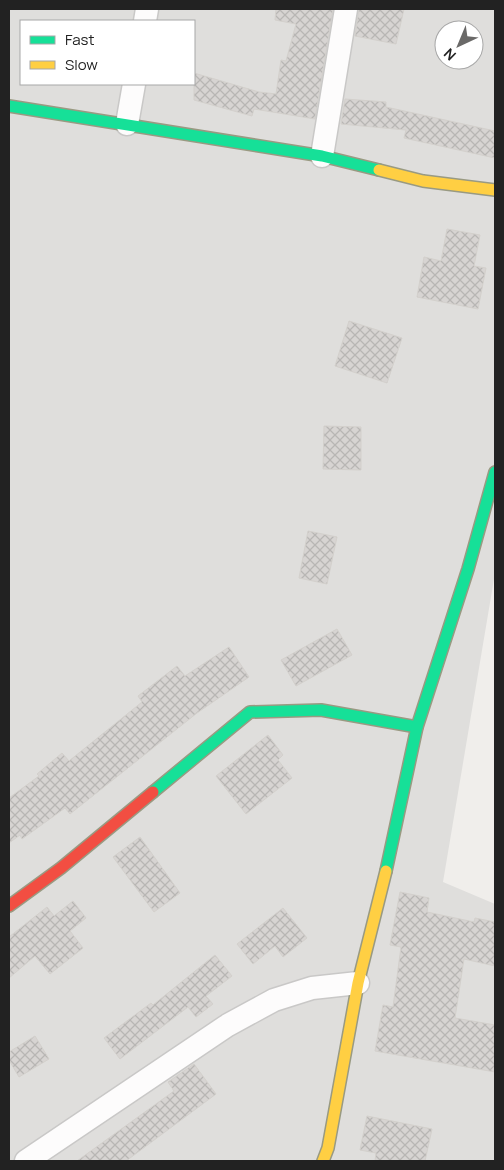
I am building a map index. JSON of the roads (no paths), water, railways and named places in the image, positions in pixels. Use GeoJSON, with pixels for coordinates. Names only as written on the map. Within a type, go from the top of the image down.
{"type":"FeatureCollection","features":[{"type":"Feature","properties":{"kind":"street"},"geometry":{"type":"LineString","coordinates":[[322,156],[346,9]]}},
{"type":"Feature","properties":{"kind":"street"},"geometry":{"type":"LineString","coordinates":[[127,124],[134,85]]}},
{"type":"Feature","properties":{"kind":"street"},"geometry":{"type":"LineString","coordinates":[[9,106],[322,156],[423,181],[495,190]]}},
{"type":"Feature","properties":{"kind":"street"},"geometry":{"type":"LineString","coordinates":[[323,1161],[328,1148],[358,983],[397,826],[417,727],[468,569],[495,472]]}},
{"type":"Feature","properties":{"kind":"street"},"geometry":{"type":"LineString","coordinates":[[9,906],[61,868],[250,712],[321,710],[417,727]]}},
{"type":"Feature","properties":{"kind":"street"},"geometry":{"type":"LineString","coordinates":[[26,1161],[228,1025],[274,1000],[312,988],[358,983]]}}]}
